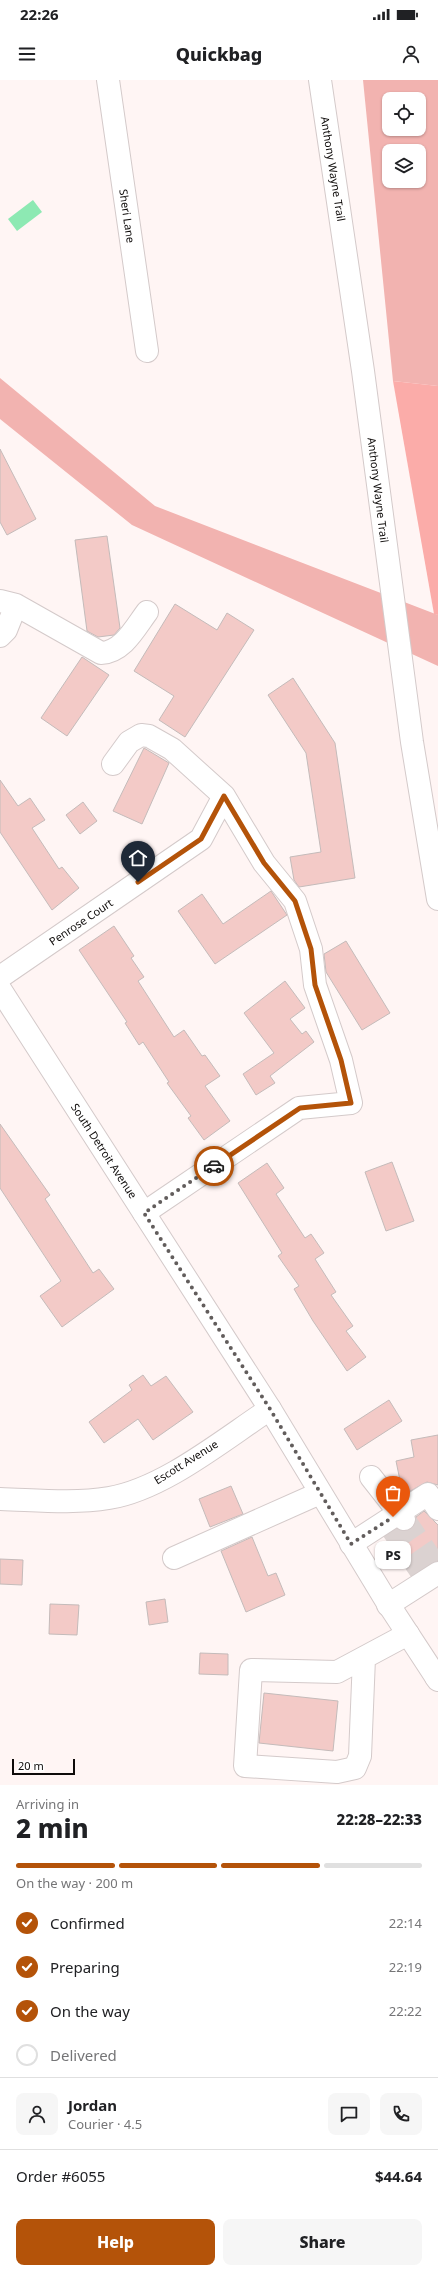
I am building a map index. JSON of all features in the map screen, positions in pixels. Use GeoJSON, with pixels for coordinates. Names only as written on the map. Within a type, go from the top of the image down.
{"type":"FeatureCollection","features":[{"type":"Feature","properties":{"kind":"main road","name":"Sheri Lane"},"geometry":{"type":"LineString","coordinates":[[108,80],[147,351]]}},
{"type":"Feature","properties":{"kind":"main road","name":"Anthony Wayne Trail"},"geometry":{"type":"LineString","coordinates":[[320,80],[363,370],[412,742],[438,899]]}},
{"type":"Feature","properties":{"kind":"main road"},"geometry":{"type":"LineString","coordinates":[[0,636],[6,630],[8,602],[102,653],[108,653],[126,640],[147,612]]}},
{"type":"Feature","properties":{"kind":"main road"},"geometry":{"type":"LineString","coordinates":[[113,764],[129,742],[141,735],[149,736],[172,749],[224,796],[264,863],[295,901],[311,949],[315,985],[341,1060],[351,1103],[300,1108],[144,1213]]}},
{"type":"Feature","properties":{"kind":"main road","name":"Penrose Court"},"geometry":{"type":"LineString","coordinates":[[0,977],[201,839],[224,796]]}},
{"type":"Feature","properties":{"kind":"main road","name":"South Detroit Avenue"},"geometry":{"type":"LineString","coordinates":[[0,989],[270,1409],[388,1605],[437,1678]]}},
{"type":"Feature","properties":{"kind":"main road","name":"Escott Avenue"},"geometry":{"type":"LineString","coordinates":[[0,1499],[66,1502],[110,1498],[148,1486],[171,1474],[270,1409]]}},
{"type":"Feature","properties":{"kind":"main road"},"geometry":{"type":"LineString","coordinates":[[371,1477],[395,1520]]}},
{"type":"Feature","properties":{"kind":"main road"},"geometry":{"type":"LineString","coordinates":[[174,1558],[320,1494]]}},
{"type":"Feature","properties":{"kind":"main road"},"geometry":{"type":"LineString","coordinates":[[351,1544],[395,1520],[428,1494],[438,1509]]}},
{"type":"Feature","properties":{"kind":"main road"},"geometry":{"type":"LineString","coordinates":[[388,1605],[431,1571]]}},
{"type":"Feature","properties":{"kind":"main road"},"geometry":{"type":"LineString","coordinates":[[364,1658],[360,1756],[355,1768],[337,1772],[245,1766],[251,1670],[337,1672],[408,1634]]}},
{"type":"Feature","properties":{"kind":"shaded area"},"geometry":{"type":"Polygon","coordinates":[[[363,80],[438,80],[438,386],[393,381],[363,80]]]}},
{"type":"Feature","properties":{"kind":"shaded area"},"geometry":{"type":"Polygon","coordinates":[[[33,200],[42,212],[17,231],[8,219],[33,200]]]}},
{"type":"Feature","properties":{"kind":"shaded area"},"geometry":{"type":"Polygon","coordinates":[[[0,378],[155,506],[438,615],[438,666],[132,525],[0,419],[0,378]]]}},
{"type":"Feature","properties":{"kind":"shaded area"},"geometry":{"type":"Polygon","coordinates":[[[393,381],[438,386],[438,615],[434,614],[393,381]]]}},
{"type":"Feature","properties":{"kind":"building"},"geometry":{"type":"Polygon","coordinates":[[[0,449],[36,519],[7,535],[0,522],[0,449]]]}},
{"type":"Feature","properties":{"kind":"building"},"geometry":{"type":"Polygon","coordinates":[[[107,536],[120,628],[114,635],[98,637],[87,631],[75,540],[107,536]]]}},
{"type":"Feature","properties":{"kind":"building"},"geometry":{"type":"Polygon","coordinates":[[[175,604],[217,630],[227,613],[254,630],[185,737],[159,720],[174,696],[134,671],[175,604]]]}},
{"type":"Feature","properties":{"kind":"building"},"geometry":{"type":"Polygon","coordinates":[[[82,657],[109,675],[67,736],[41,718],[82,657]]]}},
{"type":"Feature","properties":{"kind":"building"},"geometry":{"type":"Polygon","coordinates":[[[293,678],[335,743],[355,878],[299,887],[294,880],[290,857],[321,852],[306,753],[268,695],[293,678]]]}},
{"type":"Feature","properties":{"kind":"building"},"geometry":{"type":"Polygon","coordinates":[[[144,748],[169,763],[142,824],[113,811],[144,748]]]}},
{"type":"Feature","properties":{"kind":"building"},"geometry":{"type":"Polygon","coordinates":[[[0,780],[18,806],[30,798],[45,820],[32,828],[59,869],[62,867],[79,888],[52,910],[0,832],[0,780]]]}},
{"type":"Feature","properties":{"kind":"building"},"geometry":{"type":"Polygon","coordinates":[[[83,802],[97,821],[80,834],[66,815],[83,802]]]}},
{"type":"Feature","properties":{"kind":"building"},"geometry":{"type":"Polygon","coordinates":[[[271,891],[287,915],[215,964],[178,911],[202,894],[223,924],[271,891]]]}},
{"type":"Feature","properties":{"kind":"building"},"geometry":{"type":"Polygon","coordinates":[[[114,926],[134,956],[131,958],[144,977],[138,981],[174,1037],[184,1030],[202,1056],[205,1055],[220,1076],[205,1086],[230,1121],[204,1140],[188,1118],[191,1116],[167,1083],[169,1082],[143,1042],[139,1045],[125,1023],[127,1022],[79,950],[114,926]]]}},
{"type":"Feature","properties":{"kind":"building"},"geometry":{"type":"Polygon","coordinates":[[[346,941],[390,1013],[362,1030],[326,972],[324,954],[346,941]]]}},
{"type":"Feature","properties":{"kind":"building"},"geometry":{"type":"Polygon","coordinates":[[[285,981],[305,1008],[290,1019],[302,1034],[306,1031],[314,1042],[270,1076],[275,1083],[256,1095],[243,1074],[274,1053],[244,1013],[285,981]]]}},
{"type":"Feature","properties":{"kind":"building"},"geometry":{"type":"Polygon","coordinates":[[[0,1124],[50,1195],[45,1199],[93,1273],[99,1269],[114,1289],[62,1327],[40,1296],[61,1281],[0,1188],[0,1124]]]}},
{"type":"Feature","properties":{"kind":"building"},"geometry":{"type":"Polygon","coordinates":[[[392,1162],[414,1221],[386,1231],[365,1172],[392,1162]]]}},
{"type":"Feature","properties":{"kind":"building"},"geometry":{"type":"Polygon","coordinates":[[[267,1163],[284,1188],[276,1194],[305,1238],[311,1234],[324,1253],[315,1259],[336,1292],[331,1295],[353,1326],[346,1331],[366,1357],[347,1371],[313,1321],[294,1289],[299,1286],[278,1256],[282,1253],[238,1183],[267,1163]]]}},
{"type":"Feature","properties":{"kind":"building"},"geometry":{"type":"Polygon","coordinates":[[[143,1375],[151,1386],[166,1376],[193,1412],[153,1440],[138,1419],[104,1443],[89,1422],[132,1390],[129,1385],[143,1375]]]}},
{"type":"Feature","properties":{"kind":"building"},"geometry":{"type":"Polygon","coordinates":[[[389,1400],[402,1421],[357,1450],[344,1429],[389,1400]]]}},
{"type":"Feature","properties":{"kind":"building"},"geometry":{"type":"Polygon","coordinates":[[[438,1435],[438,1485],[427,1482],[403,1495],[396,1461],[414,1457],[411,1440],[438,1435]]]}},
{"type":"Feature","properties":{"kind":"building"},"geometry":{"type":"Polygon","coordinates":[[[231,1486],[243,1514],[210,1527],[199,1499],[231,1486]]]}},
{"type":"Feature","properties":{"kind":"building"},"geometry":{"type":"Polygon","coordinates":[[[424,1511],[438,1525],[438,1560],[413,1574],[387,1535],[397,1529],[405,1531],[411,1529],[416,1523],[416,1517],[424,1511]]]}},
{"type":"Feature","properties":{"kind":"building"},"geometry":{"type":"Polygon","coordinates":[[[252,1537],[268,1576],[276,1573],[285,1595],[246,1612],[221,1551],[252,1537]]]}},
{"type":"Feature","properties":{"kind":"building"},"geometry":{"type":"Polygon","coordinates":[[[0,1559],[23,1560],[22,1585],[0,1584],[0,1559]]]}},
{"type":"Feature","properties":{"kind":"building"},"geometry":{"type":"Polygon","coordinates":[[[165,1599],[168,1622],[149,1625],[146,1602],[165,1599]]]}},
{"type":"Feature","properties":{"kind":"building"},"geometry":{"type":"Polygon","coordinates":[[[50,1604],[79,1605],[77,1635],[49,1634],[50,1604]]]}},
{"type":"Feature","properties":{"kind":"building"},"geometry":{"type":"Polygon","coordinates":[[[200,1653],[228,1654],[228,1675],[199,1674],[200,1653]]]}},
{"type":"Feature","properties":{"kind":"building"},"geometry":{"type":"Polygon","coordinates":[[[264,1693],[338,1701],[333,1751],[259,1743],[264,1693]]]}},
{"type":"Feature","properties":{"kind":"tunnel"},"geometry":{"type":"LineString","coordinates":[[404,1519],[434,1563]]}},
{"type":"Feature","properties":{"kind":"tunnel"},"geometry":{"type":"LineString","coordinates":[[391,1528],[421,1572]]}},
{"type":"Feature","properties":{"kind":"way so far"},"geometry":{"type":"LineString","coordinates":[[214,1166],[144,1213],[270,1409],[351,1544],[393,1517]]}},
{"type":"Feature","properties":{"kind":"place","name":"PS"},"geometry":{"type":"Point","coordinates":[393,1517]}},
{"type":"Feature","properties":{"kind":"route"},"geometry":{"type":"LineString","coordinates":[[138,882],[201,839],[224,796],[264,863],[295,901],[311,949],[315,985],[341,1060],[351,1103],[300,1108],[214,1166]]}}]}
